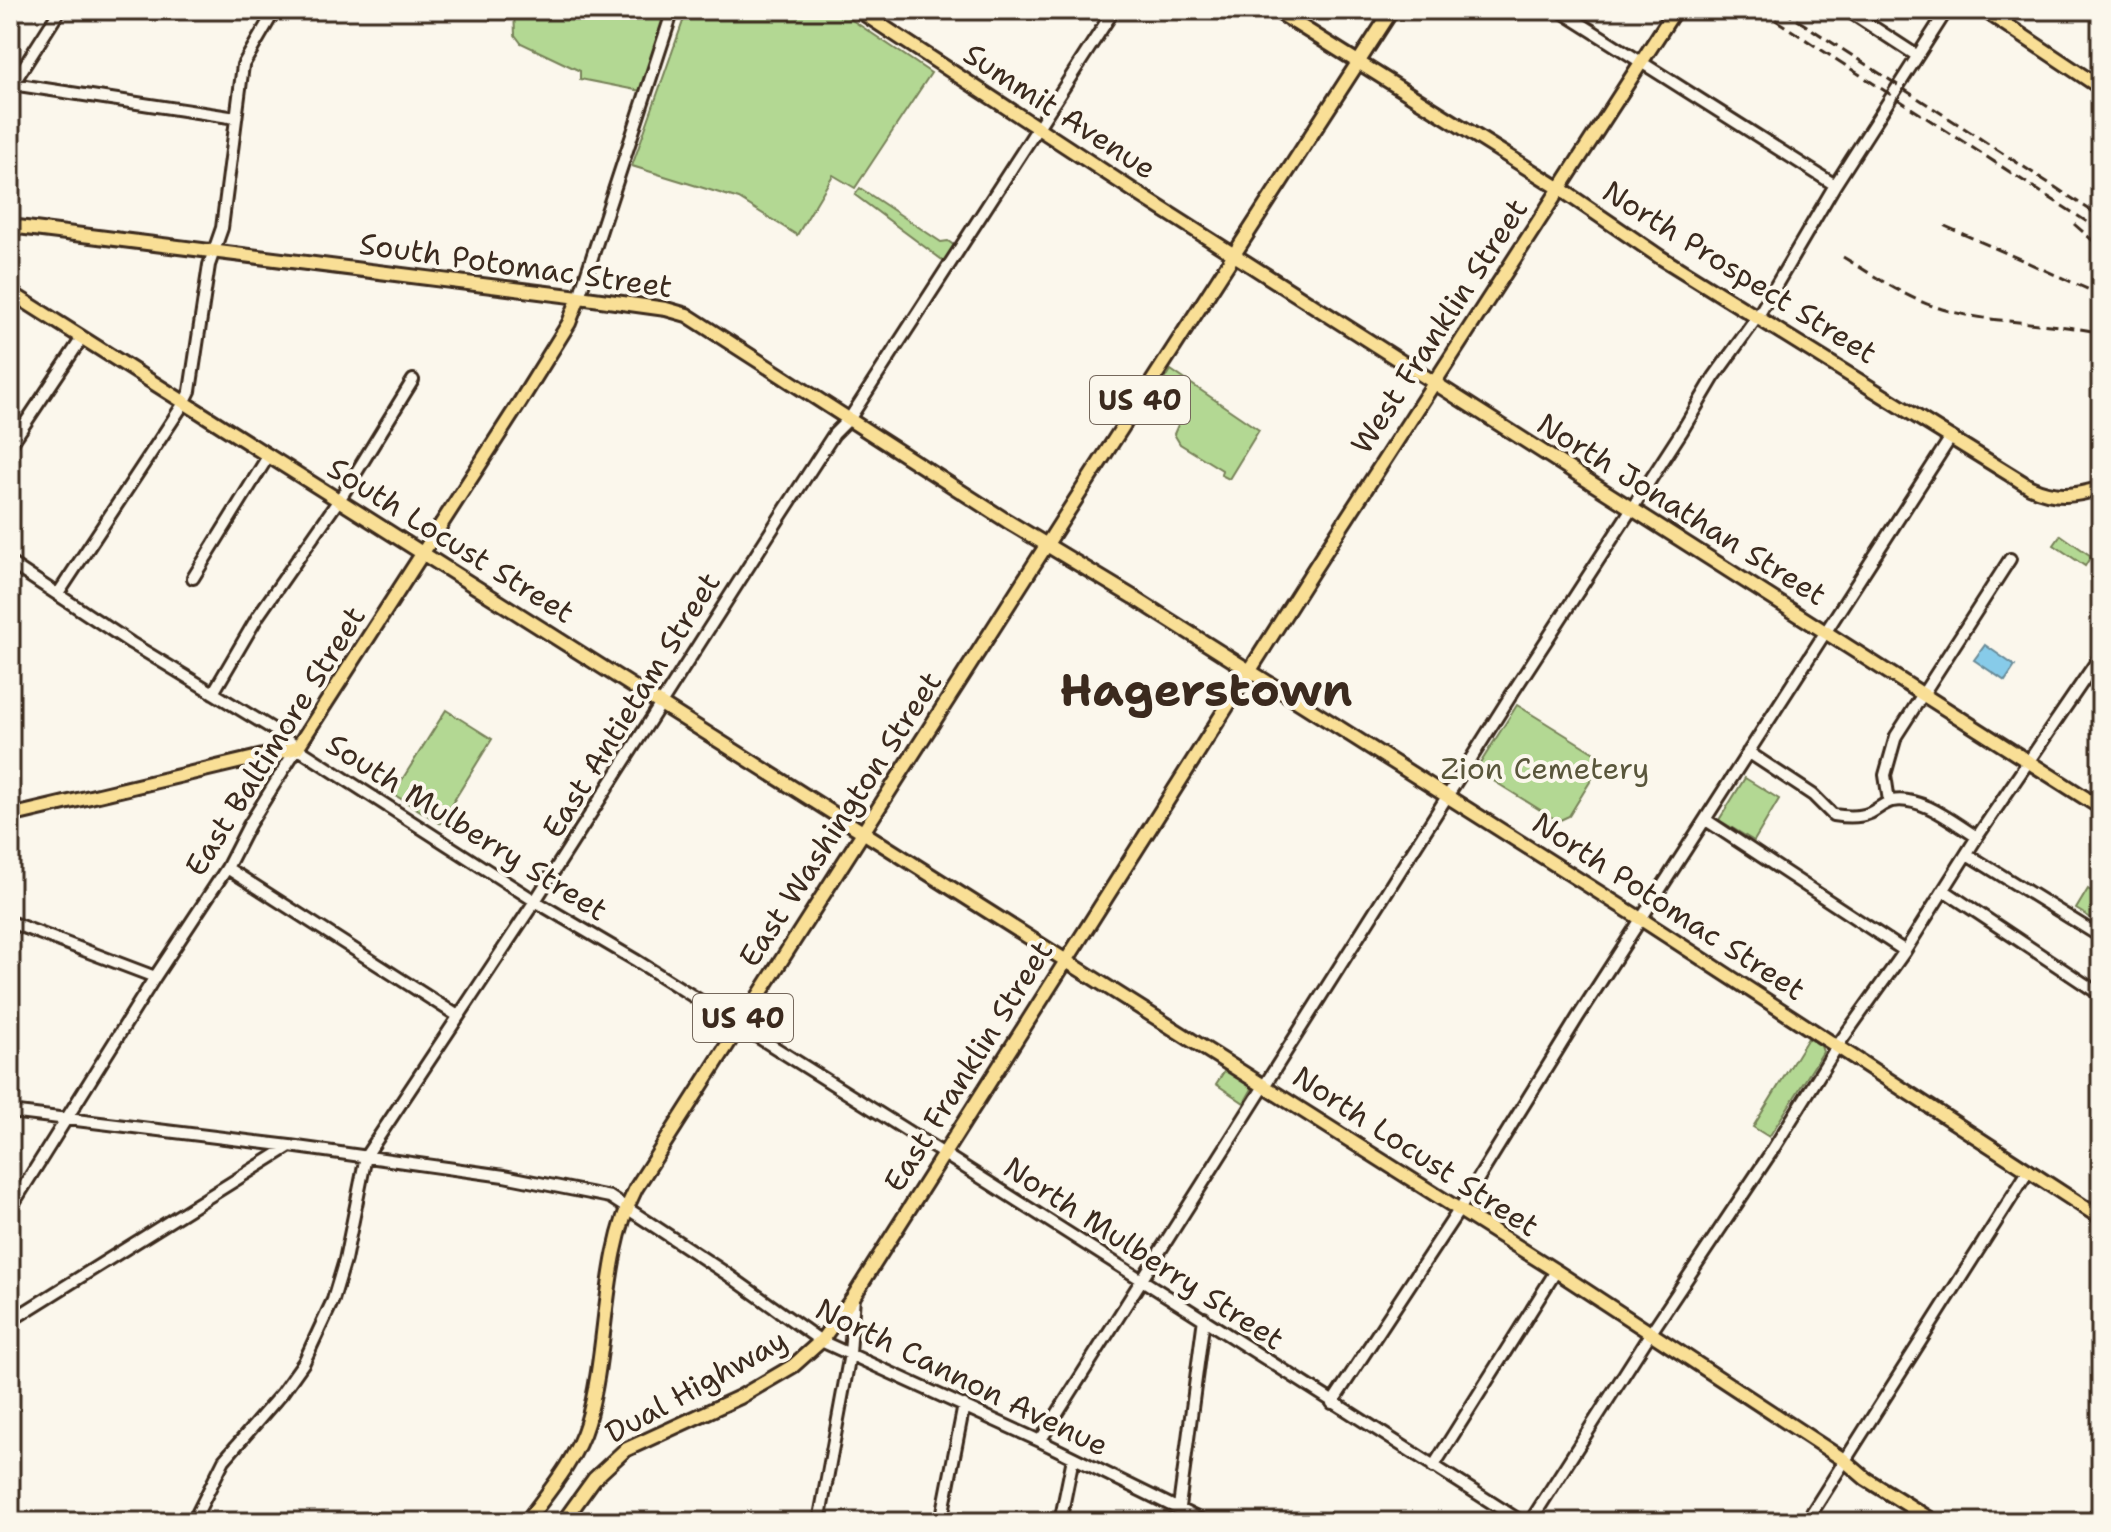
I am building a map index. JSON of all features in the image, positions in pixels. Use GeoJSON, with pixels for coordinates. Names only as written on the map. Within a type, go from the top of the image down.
{"type":"FeatureCollection","features":[{"type":"Feature","properties":{"kind":"main road","name":"Summit Avenue"},"geometry":{"type":"LineString","coordinates":[[858,10],[1234,255]]}},
{"type":"Feature","properties":{"kind":"main road","name":"North Prospect Street"},"geometry":{"type":"LineString","coordinates":[[1275,10],[1559,188],[1660,257],[2043,493],[2065,497],[2101,488]]}},
{"type":"Feature","properties":{"kind":"main road","name":"US 40"},"geometry":{"type":"LineString","coordinates":[[1046,545],[1392,10]]}},
{"type":"Feature","properties":{"kind":"main road","name":"West Franklin Street"},"geometry":{"type":"LineString","coordinates":[[1249,671],[1675,10]]}},
{"type":"Feature","properties":{"kind":"main road"},"geometry":{"type":"LineString","coordinates":[[1984,10],[2101,88]]}},
{"type":"Feature","properties":{"kind":"main road","name":"South Potomac Street"},"geometry":{"type":"LineString","coordinates":[[10,226],[579,297],[666,309],[687,315],[1046,545]]}},
{"type":"Feature","properties":{"kind":"main road","name":"North Jonathan Street"},"geometry":{"type":"LineString","coordinates":[[1234,255],[2101,808]]}},
{"type":"Feature","properties":{"kind":"main road","name":"South Locust Street"},"geometry":{"type":"LineString","coordinates":[[10,292],[863,832]]}},
{"type":"Feature","properties":{"kind":"main road","name":"East Baltimore Street"},"geometry":{"type":"LineString","coordinates":[[297,748],[560,338],[579,297]]}},
{"type":"Feature","properties":{"kind":"main road","name":"North Potomac Street"},"geometry":{"type":"LineString","coordinates":[[1046,545],[1641,919],[2100,1216]]}},
{"type":"Feature","properties":{"kind":"main road","name":"East Washington Street"},"geometry":{"type":"LineString","coordinates":[[594,1391],[612,1275],[627,1206],[1046,545]]}},
{"type":"Feature","properties":{"kind":"main road","name":"East Franklin Street"},"geometry":{"type":"LineString","coordinates":[[854,1296],[1249,671]]}},
{"type":"Feature","properties":{"kind":"main road"},"geometry":{"type":"LineString","coordinates":[[10,816],[297,748]]}},
{"type":"Feature","properties":{"kind":"main road","name":"North Locust Street"},"geometry":{"type":"LineString","coordinates":[[863,832],[1556,1271],[1935,1522]]}},
{"type":"Feature","properties":{"kind":"main road","name":"Dual Highway"},"geometry":{"type":"LineString","coordinates":[[563,1522],[594,1479],[625,1450],[770,1381],[793,1366],[821,1341],[854,1296]]}},
{"type":"Feature","properties":{"kind":"main road","name":"Dual Highway"},"geometry":{"type":"LineString","coordinates":[[526,1522],[579,1445],[594,1391]]}},
{"type":"Feature","properties":{"kind":"street"},"geometry":{"type":"LineString","coordinates":[[60,10],[11,87],[236,118]]}},
{"type":"Feature","properties":{"kind":"street"},"geometry":{"type":"LineString","coordinates":[[58,594],[190,391],[209,265],[222,228],[243,65],[275,10]]}},
{"type":"Feature","properties":{"kind":"street"},"geometry":{"type":"LineString","coordinates":[[579,297],[673,10]]}},
{"type":"Feature","properties":{"kind":"street","name":"East Antietam Street"},"geometry":{"type":"LineString","coordinates":[[193,1522],[224,1460],[282,1393],[304,1362],[333,1300],[345,1260],[366,1156],[535,901],[834,434],[850,418],[1114,10]]}},
{"type":"Feature","properties":{"kind":"street"},"geometry":{"type":"LineString","coordinates":[[1559,10],[1835,185]]}},
{"type":"Feature","properties":{"kind":"street"},"geometry":{"type":"LineString","coordinates":[[1847,10],[1916,55]]}},
{"type":"Feature","properties":{"kind":"street"},"geometry":{"type":"LineString","coordinates":[[1040,1441],[1714,377],[1758,316],[1835,185],[1947,10]]}},
{"type":"Feature","properties":{"kind":"street"},"geometry":{"type":"LineString","coordinates":[[10,446],[82,338]]}},
{"type":"Feature","properties":{"kind":"street"},"geometry":{"type":"LineString","coordinates":[[213,693],[258,616],[343,494],[413,380]]}},
{"type":"Feature","properties":{"kind":"street"},"geometry":{"type":"LineString","coordinates":[[1332,1403],[1459,1210],[1641,919],[1951,437]]}},
{"type":"Feature","properties":{"kind":"street"},"geometry":{"type":"LineString","coordinates":[[193,578],[269,455]]}},
{"type":"Feature","properties":{"kind":"street"},"geometry":{"type":"LineString","coordinates":[[1889,801],[1885,775],[1896,736],[2010,559]]}},
{"type":"Feature","properties":{"kind":"street","name":"South Mulberry Street"},"geometry":{"type":"LineString","coordinates":[[10,563],[281,734],[297,748],[535,901],[739,1025]]}},
{"type":"Feature","properties":{"kind":"street"},"geometry":{"type":"LineString","coordinates":[[1530,1522],[1838,1045],[1905,951],[1977,837],[2100,658]]}},
{"type":"Feature","properties":{"kind":"street","name":"East Baltimore Street"},"geometry":{"type":"LineString","coordinates":[[10,1209],[227,868],[249,825],[297,748]]}},
{"type":"Feature","properties":{"kind":"street"},"geometry":{"type":"LineString","coordinates":[[1748,752],[1813,795],[1833,815],[1851,817],[1868,814],[1889,801],[1903,800],[1924,805],[1977,837]]}},
{"type":"Feature","properties":{"kind":"street"},"geometry":{"type":"LineString","coordinates":[[1706,820],[1905,951]]}},
{"type":"Feature","properties":{"kind":"street"},"geometry":{"type":"LineString","coordinates":[[1967,854],[2101,937]]}},
{"type":"Feature","properties":{"kind":"street"},"geometry":{"type":"LineString","coordinates":[[227,868],[458,1016]]}},
{"type":"Feature","properties":{"kind":"street"},"geometry":{"type":"LineString","coordinates":[[1945,891],[2101,995]]}},
{"type":"Feature","properties":{"kind":"street"},"geometry":{"type":"LineString","coordinates":[[10,922],[155,977]]}},
{"type":"Feature","properties":{"kind":"street","name":"North Mulberry Street"},"geometry":{"type":"LineString","coordinates":[[739,1025],[1522,1522]]}},
{"type":"Feature","properties":{"kind":"street","name":"North Cannon Avenue"},"geometry":{"type":"LineString","coordinates":[[10,1112],[366,1156],[504,1176],[610,1197],[821,1341],[964,1405],[1205,1522]]}},
{"type":"Feature","properties":{"kind":"street"},"geometry":{"type":"LineString","coordinates":[[10,1321],[290,1146]]}},
{"type":"Feature","properties":{"kind":"street"},"geometry":{"type":"LineString","coordinates":[[1806,1522],[2029,1170]]}},
{"type":"Feature","properties":{"kind":"street"},"geometry":{"type":"LineString","coordinates":[[1433,1467],[1556,1271]]}},
{"type":"Feature","properties":{"kind":"street","name":"East Franklin Street"},"geometry":{"type":"LineString","coordinates":[[819,1522],[850,1354],[854,1296]]}},
{"type":"Feature","properties":{"kind":"street"},"geometry":{"type":"LineString","coordinates":[[1177,1522],[1204,1318]]}},
{"type":"Feature","properties":{"kind":"street"},"geometry":{"type":"LineString","coordinates":[[941,1522],[964,1405]]}},
{"type":"Feature","properties":{"kind":"street"},"geometry":{"type":"LineString","coordinates":[[1060,1522],[1073,1458]]}},
{"type":"Feature","properties":{"kind":"street"},"geometry":{"type":"LineString","coordinates":[[2091,1522],[2101,1507]]}},
{"type":"Feature","properties":{"kind":"green space"},"geometry":{"type":"Polygon","coordinates":[[[514,10],[649,10],[667,16],[641,91],[580,79],[580,71],[521,43],[515,35],[514,10]]]}},
{"type":"Feature","properties":{"kind":"green space"},"geometry":{"type":"Polygon","coordinates":[[[687,10],[837,10],[931,73],[855,188],[833,175],[797,235],[739,199],[632,166],[687,10]]]}},
{"type":"Feature","properties":{"kind":"green space"},"geometry":{"type":"Polygon","coordinates":[[[860,188],[941,242],[948,241],[955,246],[945,262],[855,195],[860,188]]]}},
{"type":"Feature","properties":{"kind":"green space"},"geometry":{"type":"Polygon","coordinates":[[[1171,370],[1259,430],[1229,479],[1221,475],[1222,470],[1180,444],[1174,434],[1181,418],[1153,399],[1171,370]]]}},
{"type":"Feature","properties":{"kind":"green space"},"geometry":{"type":"Polygon","coordinates":[[[2061,535],[2091,556],[2085,566],[2054,545],[2061,535]]]}},
{"type":"Feature","properties":{"kind":"green space","name":"Zion Cemetery"},"geometry":{"type":"Polygon","coordinates":[[[1517,705],[1604,759],[1569,816],[1558,821],[1476,770],[1517,705]]]}},
{"type":"Feature","properties":{"kind":"green space"},"geometry":{"type":"Polygon","coordinates":[[[446,710],[492,739],[440,823],[393,794],[446,710]]]}},
{"type":"Feature","properties":{"kind":"green space"},"geometry":{"type":"Polygon","coordinates":[[[1745,778],[1779,799],[1754,841],[1719,820],[1745,778]]]}},
{"type":"Feature","properties":{"kind":"green space"},"geometry":{"type":"Polygon","coordinates":[[[2088,889],[2101,898],[2101,924],[2076,909],[2088,889]]]}},
{"type":"Feature","properties":{"kind":"green space"},"geometry":{"type":"Polygon","coordinates":[[[1808,1038],[1821,1046],[1823,1052],[1769,1137],[1753,1127],[1808,1038]]]}},
{"type":"Feature","properties":{"kind":"green space"},"geometry":{"type":"Polygon","coordinates":[[[1225,1070],[1253,1087],[1244,1103],[1216,1084],[1225,1070]]]}},
{"type":"Feature","properties":{"kind":"water"},"geometry":{"type":"Polygon","coordinates":[[[1985,645],[2015,666],[2005,681],[1974,660],[1985,645]]]}},
{"type":"Feature","properties":{"kind":"railway"},"geometry":{"type":"LineString","coordinates":[[1760,10],[2101,231]]}},
{"type":"Feature","properties":{"kind":"railway"},"geometry":{"type":"LineString","coordinates":[[1782,10],[2101,217]]}},
{"type":"Feature","properties":{"kind":"railway"},"geometry":{"type":"LineString","coordinates":[[2074,224],[2101,248]]}},
{"type":"Feature","properties":{"kind":"railway"},"geometry":{"type":"LineString","coordinates":[[1945,226],[2101,295]]}},
{"type":"Feature","properties":{"kind":"railway"},"geometry":{"type":"LineString","coordinates":[[1843,257],[1904,293],[1942,309],[2101,333]]}},
{"type":"Feature","properties":{"kind":"district","name":"Hagerstown"},"geometry":{"type":"Point","coordinates":[1206,690]}}]}
